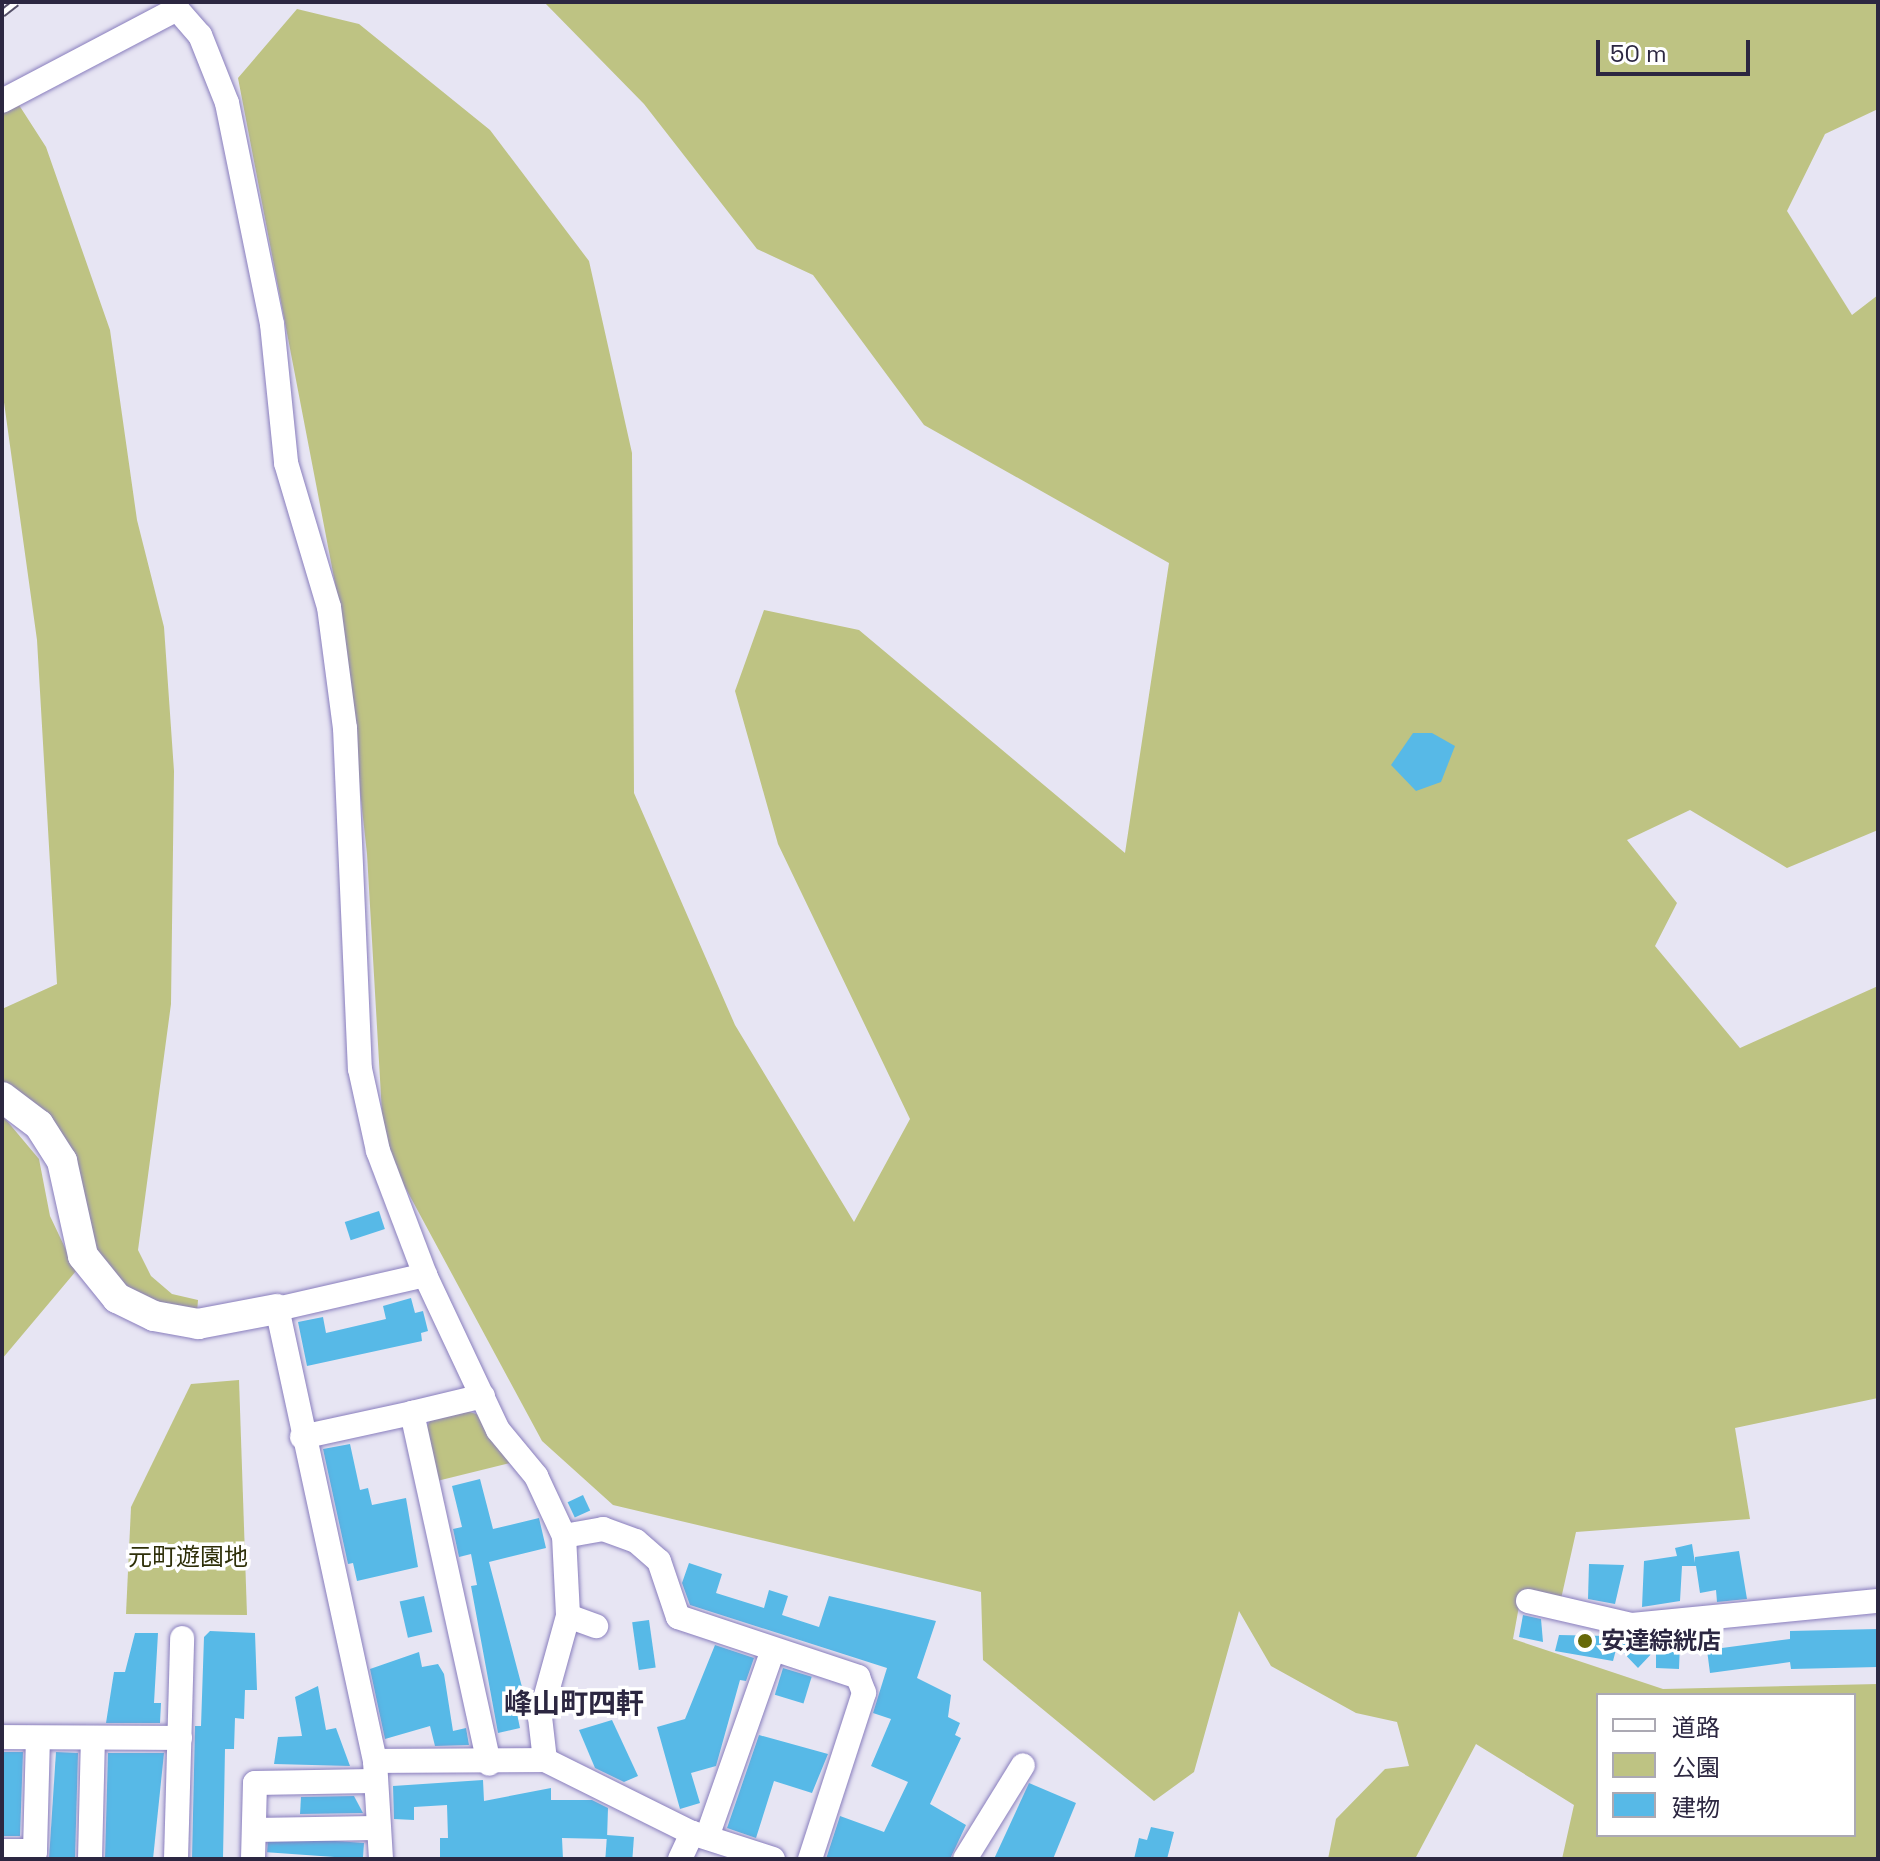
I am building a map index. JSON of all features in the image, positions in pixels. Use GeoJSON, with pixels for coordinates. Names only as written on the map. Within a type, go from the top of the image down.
{"type":"FeatureCollection","features":[{"type":"Feature","properties":{"kind":"street"},"geometry":{"type":"LineString","coordinates":[[2,101],[177,9],[200,35],[227,103],[272,324],[284,450],[329,607],[345,728],[360,1069],[378,1151],[425,1275],[498,1430],[536,1476],[564,1536],[568,1616],[540,1717],[545,1760]]}},
{"type":"Feature","properties":{"kind":"street"},"geometry":{"type":"LineString","coordinates":[[2,1097],[39,1125],[62,1161],[83,1256],[117,1298],[154,1316],[198,1324],[425,1275]]}},
{"type":"Feature","properties":{"kind":"street"},"geometry":{"type":"LineString","coordinates":[[277,1309],[374,1771],[375,1828],[381,1859]]}},
{"type":"Feature","properties":{"kind":"street"},"geometry":{"type":"LineString","coordinates":[[302,1437],[483,1396]]}},
{"type":"Feature","properties":{"kind":"street"},"geometry":{"type":"LineString","coordinates":[[412,1413],[489,1764]]}},
{"type":"Feature","properties":{"kind":"street"},"geometry":{"type":"LineString","coordinates":[[564,1536],[603,1529],[636,1541],[659,1561],[678,1617],[858,1677],[864,1693],[810,1859]]}},
{"type":"Feature","properties":{"kind":"street"},"geometry":{"type":"LineString","coordinates":[[1528,1601],[1632,1625],[1878,1601]]}},
{"type":"Feature","properties":{"kind":"street"},"geometry":{"type":"LineString","coordinates":[[568,1616],[596,1626]]}},
{"type":"Feature","properties":{"kind":"street"},"geometry":{"type":"LineString","coordinates":[[176,1859],[182,1638]]}},
{"type":"Feature","properties":{"kind":"street"},"geometry":{"type":"LineString","coordinates":[[680,1859],[700,1835],[773,1650]]}},
{"type":"Feature","properties":{"kind":"street"},"geometry":{"type":"LineString","coordinates":[[2,1737],[180,1738]]}},
{"type":"Feature","properties":{"kind":"street"},"geometry":{"type":"LineString","coordinates":[[2,1851],[34,1855],[38,1738]]}},
{"type":"Feature","properties":{"kind":"street"},"geometry":{"type":"LineString","coordinates":[[90,1859],[93,1739]]}},
{"type":"Feature","properties":{"kind":"street"},"geometry":{"type":"LineString","coordinates":[[253,1859],[255,1783],[374,1771],[545,1760],[700,1835],[773,1859]]}},
{"type":"Feature","properties":{"kind":"street"},"geometry":{"type":"LineString","coordinates":[[965,1859],[1023,1765]]}},
{"type":"Feature","properties":{"kind":"street"},"geometry":{"type":"LineString","coordinates":[[254,1830],[375,1828]]}},
{"type":"Feature","properties":{"kind":"green space"},"geometry":{"type":"Polygon","coordinates":[[[544,2],[1878,2],[1878,109],[1825,134],[1787,211],[1852,315],[1878,295],[1878,830],[1787,868],[1690,810],[1627,840],[1677,903],[1655,946],[1740,1048],[1878,986],[1878,1398],[1735,1428],[1750,1519],[1576,1532],[1561,1599],[1522,1590],[1513,1639],[1663,1689],[1878,1684],[1878,1859],[1562,1859],[1574,1805],[1476,1744],[1415,1859],[1328,1859],[1336,1819],[1385,1769],[1409,1766],[1397,1722],[1356,1713],[1271,1666],[1239,1611],[1194,1772],[1154,1801],[983,1660],[981,1592],[613,1505],[542,1441],[384,1148],[367,854],[340,609],[238,78],[297,9],[359,24],[490,130],[589,261],[632,453],[634,793],[735,1025],[854,1222],[910,1119],[778,844],[735,691],[764,610],[859,630],[1125,853],[1169,563],[924,425],[813,275],[757,249],[644,104],[544,2]]]}},
{"type":"Feature","properties":{"kind":"green space"},"geometry":{"type":"Polygon","coordinates":[[[19,105],[46,147],[110,330],[137,520],[164,627],[174,771],[171,1004],[138,1250],[151,1276],[172,1294],[198,1300],[197,1312],[157,1306],[126,1290],[91,1253],[73,1161],[2,1087],[2,1009],[57,984],[37,640],[2,388],[2,111],[19,105]]]}},
{"type":"Feature","properties":{"kind":"green space"},"geometry":{"type":"Polygon","coordinates":[[[2,1115],[39,1159],[50,1216],[76,1271],[2,1359],[2,1115]]]}},
{"type":"Feature","properties":{"kind":"green space","name":"元町遊園地"},"geometry":{"type":"Polygon","coordinates":[[[239,1380],[247,1615],[126,1614],[131,1507],[191,1384],[239,1380]]]}},
{"type":"Feature","properties":{"kind":"green space"},"geometry":{"type":"Polygon","coordinates":[[[463,1410],[483,1416],[510,1463],[437,1481],[427,1427],[431,1418],[463,1410]]]}},
{"type":"Feature","properties":{"kind":"building"},"geometry":{"type":"Polygon","coordinates":[[[1413,733],[1432,733],[1455,746],[1441,782],[1416,791],[1391,765],[1413,733]]]}},
{"type":"Feature","properties":{"kind":"building"},"geometry":{"type":"Polygon","coordinates":[[[379,1211],[385,1229],[351,1240],[345,1222],[379,1211]]]}},
{"type":"Feature","properties":{"kind":"building"},"geometry":{"type":"Polygon","coordinates":[[[411,1298],[415,1313],[423,1311],[428,1331],[421,1333],[422,1341],[307,1366],[298,1322],[323,1317],[326,1333],[386,1319],[383,1306],[411,1298]]]}},
{"type":"Feature","properties":{"kind":"building"},"geometry":{"type":"Polygon","coordinates":[[[350,1444],[360,1490],[368,1488],[372,1505],[406,1498],[418,1567],[357,1581],[353,1563],[348,1564],[323,1449],[350,1444]]]}},
{"type":"Feature","properties":{"kind":"building"},"geometry":{"type":"Polygon","coordinates":[[[480,1479],[493,1529],[539,1518],[546,1548],[489,1562],[526,1702],[515,1704],[520,1728],[498,1733],[471,1586],[477,1585],[471,1554],[459,1557],[453,1529],[462,1527],[452,1486],[480,1479]]]}},
{"type":"Feature","properties":{"kind":"building"},"geometry":{"type":"Polygon","coordinates":[[[583,1495],[590,1510],[575,1518],[568,1502],[583,1495]]]}},
{"type":"Feature","properties":{"kind":"building"},"geometry":{"type":"Polygon","coordinates":[[[1692,1544],[1695,1563],[1695,1557],[1739,1551],[1747,1599],[1717,1602],[1716,1590],[1700,1593],[1696,1566],[1682,1566],[1680,1601],[1642,1607],[1644,1561],[1677,1556],[1675,1548],[1692,1544]]]}},
{"type":"Feature","properties":{"kind":"building"},"geometry":{"type":"Polygon","coordinates":[[[689,1563],[722,1574],[716,1593],[764,1608],[769,1590],[788,1596],[782,1615],[819,1627],[829,1596],[936,1621],[917,1678],[951,1695],[948,1717],[960,1723],[955,1735],[961,1738],[930,1804],[966,1825],[950,1859],[826,1859],[840,1816],[884,1832],[908,1782],[871,1766],[891,1719],[873,1713],[887,1668],[690,1605],[682,1583],[689,1563]]]}},
{"type":"Feature","properties":{"kind":"building"},"geometry":{"type":"Polygon","coordinates":[[[1589,1564],[1624,1565],[1615,1604],[1588,1599],[1589,1564]]]}},
{"type":"Feature","properties":{"kind":"building"},"geometry":{"type":"Polygon","coordinates":[[[424,1596],[432,1632],[408,1638],[400,1602],[424,1596]]]}},
{"type":"Feature","properties":{"kind":"building"},"geometry":{"type":"Polygon","coordinates":[[[1523,1615],[1541,1619],[1543,1642],[1519,1637],[1523,1615]]]}},
{"type":"Feature","properties":{"kind":"building"},"geometry":{"type":"Polygon","coordinates":[[[649,1620],[656,1668],[639,1670],[632,1622],[649,1620]]]}},
{"type":"Feature","properties":{"kind":"building"},"geometry":{"type":"Polygon","coordinates":[[[1878,1629],[1878,1667],[1791,1669],[1790,1662],[1710,1673],[1707,1650],[1790,1639],[1790,1631],[1878,1629]]]}},
{"type":"Feature","properties":{"kind":"building"},"geometry":{"type":"Polygon","coordinates":[[[210,1631],[255,1633],[257,1690],[245,1690],[244,1719],[235,1718],[234,1749],[225,1749],[223,1859],[192,1859],[195,1726],[201,1726],[204,1637],[210,1631]]]}},
{"type":"Feature","properties":{"kind":"building"},"geometry":{"type":"Polygon","coordinates":[[[135,1633],[158,1633],[154,1703],[161,1703],[160,1723],[106,1723],[114,1672],[125,1672],[135,1633]]]}},
{"type":"Feature","properties":{"kind":"building"},"geometry":{"type":"Polygon","coordinates":[[[1559,1635],[1608,1636],[1641,1647],[1642,1639],[1669,1637],[1663,1642],[1680,1643],[1679,1669],[1656,1668],[1656,1649],[1638,1668],[1617,1646],[1613,1661],[1555,1651],[1559,1635]]]}},
{"type":"Feature","properties":{"kind":"building"},"geometry":{"type":"Polygon","coordinates":[[[715,1645],[754,1658],[746,1681],[740,1680],[716,1766],[691,1773],[700,1803],[680,1809],[657,1727],[685,1719],[715,1645]]]}},
{"type":"Feature","properties":{"kind":"building"},"geometry":{"type":"Polygon","coordinates":[[[419,1652],[422,1667],[438,1664],[444,1674],[453,1731],[466,1728],[469,1745],[435,1746],[430,1726],[385,1739],[370,1669],[419,1652]]]}},
{"type":"Feature","properties":{"kind":"building"},"geometry":{"type":"Polygon","coordinates":[[[783,1668],[812,1677],[804,1704],[775,1695],[783,1668]]]}},
{"type":"Feature","properties":{"kind":"building"},"geometry":{"type":"Polygon","coordinates":[[[318,1686],[326,1730],[336,1728],[350,1766],[274,1764],[278,1737],[302,1736],[295,1697],[318,1686]]]}},
{"type":"Feature","properties":{"kind":"building"},"geometry":{"type":"Polygon","coordinates":[[[612,1720],[638,1776],[624,1782],[595,1768],[579,1730],[612,1720]]]}},
{"type":"Feature","properties":{"kind":"building"},"geometry":{"type":"Polygon","coordinates":[[[759,1735],[828,1754],[812,1793],[774,1781],[756,1838],[727,1828],[759,1735]]]}},
{"type":"Feature","properties":{"kind":"building"},"geometry":{"type":"Polygon","coordinates":[[[2,1752],[23,1752],[20,1836],[2,1836],[2,1752]]]}},
{"type":"Feature","properties":{"kind":"building"},"geometry":{"type":"Polygon","coordinates":[[[56,1752],[78,1753],[75,1859],[49,1859],[56,1752]]]}},
{"type":"Feature","properties":{"kind":"building"},"geometry":{"type":"Polygon","coordinates":[[[108,1753],[164,1753],[153,1859],[105,1859],[108,1753]]]}},
{"type":"Feature","properties":{"kind":"building"},"geometry":{"type":"Polygon","coordinates":[[[483,1780],[484,1801],[551,1788],[551,1800],[592,1800],[608,1808],[607,1839],[562,1838],[563,1859],[440,1859],[440,1838],[448,1838],[447,1805],[414,1807],[414,1820],[394,1819],[393,1786],[483,1780]]]}},
{"type":"Feature","properties":{"kind":"building"},"geometry":{"type":"Polygon","coordinates":[[[1029,1783],[1076,1803],[1053,1859],[994,1859],[1029,1783]]]}},
{"type":"Feature","properties":{"kind":"building"},"geometry":{"type":"Polygon","coordinates":[[[354,1796],[363,1813],[300,1814],[301,1797],[354,1796]]]}},
{"type":"Feature","properties":{"kind":"building"},"geometry":{"type":"Polygon","coordinates":[[[1151,1827],[1174,1832],[1167,1859],[1134,1859],[1139,1838],[1147,1840],[1151,1827]]]}},
{"type":"Feature","properties":{"kind":"building"},"geometry":{"type":"Polygon","coordinates":[[[607,1835],[634,1837],[632,1859],[605,1859],[607,1835]]]}},
{"type":"Feature","properties":{"kind":"building"},"geometry":{"type":"Polygon","coordinates":[[[268,1836],[364,1843],[363,1859],[267,1852],[268,1836]]]}},
{"type":"Feature","properties":{"kind":"railway"},"geometry":{"type":"LineString","coordinates":[[2,13],[16,2]]}},
{"type":"Feature","properties":{"kind":"place","name":"安達綜絖店"},"geometry":{"type":"Point","coordinates":[1585,1641]}},
{"type":"Feature","properties":{"kind":"district","name":"峰山町四軒"},"geometry":{"type":"Point","coordinates":[574,1703]}}]}
